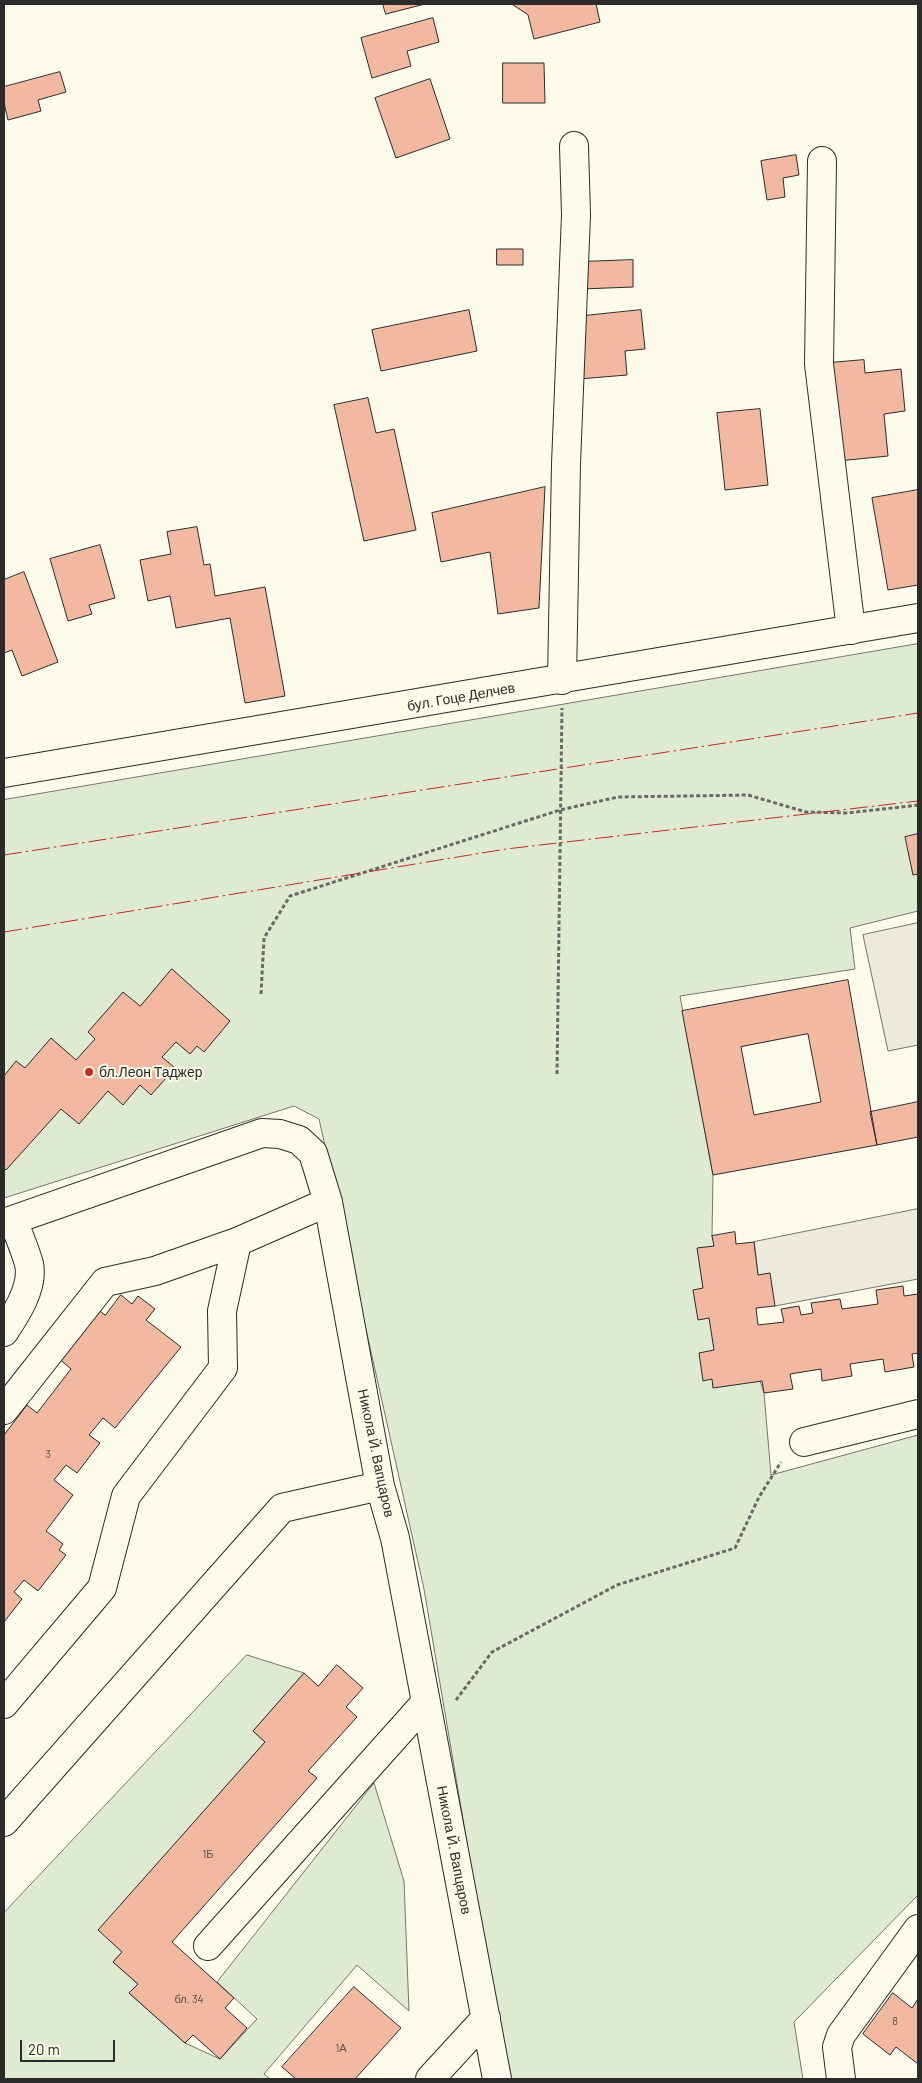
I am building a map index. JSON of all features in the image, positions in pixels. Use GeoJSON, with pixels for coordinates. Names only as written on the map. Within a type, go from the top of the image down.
{"type":"FeatureCollection","features":[{"type":"Feature","properties":{"kind":"street"},"geometry":{"type":"LineString","coordinates":[[562,680],[566,464],[576,215],[574,146]]}},
{"type":"Feature","properties":{"kind":"street"},"geometry":{"type":"LineString","coordinates":[[822,161],[819,364],[851,630]]}},
{"type":"Feature","properties":{"kind":"street","name":"бул. Гоце Делчев"},"geometry":{"type":"LineString","coordinates":[[4,773],[562,680],[918,618]]}},
{"type":"Feature","properties":{"kind":"street","name":"Никола Й. Вапцаров"},"geometry":{"type":"LineString","coordinates":[[8,1222],[262,1133],[280,1134],[299,1140],[313,1153],[328,1202],[380,1486],[395,1538],[497,2079]]}},
{"type":"Feature","properties":{"kind":"street"},"geometry":{"type":"LineString","coordinates":[[4,1410],[105,1282],[155,1271],[237,1242],[328,1202]]}},
{"type":"Feature","properties":{"kind":"street"},"geometry":{"type":"LineString","coordinates":[[4,1332],[18,1310],[28,1281],[29,1266],[8,1222]]}},
{"type":"Feature","properties":{"kind":"street"},"geometry":{"type":"LineString","coordinates":[[4,1704],[102,1588],[126,1496],[223,1368],[222,1311],[237,1242]]}},
{"type":"Feature","properties":{"kind":"street"},"geometry":{"type":"LineString","coordinates":[[804,1442],[918,1414]]}},
{"type":"Feature","properties":{"kind":"street"},"geometry":{"type":"LineString","coordinates":[[4,1822],[282,1508],[380,1486]]}},
{"type":"Feature","properties":{"kind":"street"},"geometry":{"type":"LineString","coordinates":[[208,1946],[427,1708]]}},
{"type":"Feature","properties":{"kind":"street"},"geometry":{"type":"LineString","coordinates":[[841,2079],[837,2047],[841,2035],[918,1929]]}},
{"type":"Feature","properties":{"kind":"street"},"geometry":{"type":"LineString","coordinates":[[430,2079],[486,2018]]}},
{"type":"Feature","properties":{"kind":"path"},"geometry":{"type":"LineString","coordinates":[[557,1074],[562,680]]}},
{"type":"Feature","properties":{"kind":"path"},"geometry":{"type":"LineString","coordinates":[[261,994],[264,938],[290,896],[560,810],[618,797],[665,795],[748,795],[806,812],[848,813],[918,805]]}},
{"type":"Feature","properties":{"kind":"path"},"geometry":{"type":"LineString","coordinates":[[427,1708],[448,1709],[492,1652],[617,1584],[736,1548],[759,1498],[784,1458],[804,1442]]}},
{"type":"Feature","properties":{"kind":"green space"},"geometry":{"type":"Polygon","coordinates":[[[918,644],[918,911],[850,928],[855,969],[680,996],[713,1175],[712,1236],[764,1393],[771,1475],[918,1435],[918,1895],[794,2022],[803,2079],[507,2079],[424,1589],[319,1119],[294,1106],[4,1198],[4,800],[918,644]]]}},
{"type":"Feature","properties":{"kind":"green space"},"geometry":{"type":"Polygon","coordinates":[[[247,1655],[304,1673],[253,1731],[265,1742],[99,1930],[122,1952],[113,1962],[138,1984],[130,1994],[185,2043],[220,2059],[257,2019],[217,1982],[374,1783],[404,1881],[409,2011],[357,1965],[264,2074],[270,2079],[4,2079],[4,1913],[247,1655]]]}},
{"type":"Feature","properties":{"kind":"shaded area"},"geometry":{"type":"Polygon","coordinates":[[[918,923],[918,1045],[888,1051],[863,935],[918,923]]]}},
{"type":"Feature","properties":{"kind":"shaded area"},"geometry":{"type":"Polygon","coordinates":[[[918,1209],[918,1279],[775,1306],[758,1275],[754,1242],[918,1209]]]}},
{"type":"Feature","properties":{"kind":"building"},"geometry":{"type":"Polygon","coordinates":[[[383,4],[425,4],[386,14],[383,4]]]}},
{"type":"Feature","properties":{"kind":"building"},"geometry":{"type":"Polygon","coordinates":[[[512,4],[596,4],[600,22],[534,39],[528,15],[512,4]]]}},
{"type":"Feature","properties":{"kind":"building"},"geometry":{"type":"Polygon","coordinates":[[[433,18],[439,42],[407,51],[411,66],[372,78],[361,38],[433,18]]]}},
{"type":"Feature","properties":{"kind":"building"},"geometry":{"type":"Polygon","coordinates":[[[503,63],[544,63],[545,103],[503,103],[503,63]]]}},
{"type":"Feature","properties":{"kind":"building"},"geometry":{"type":"Polygon","coordinates":[[[60,72],[66,92],[38,100],[41,111],[8,120],[4,103],[4,87],[60,72]]]}},
{"type":"Feature","properties":{"kind":"building"},"geometry":{"type":"Polygon","coordinates":[[[430,79],[450,139],[396,158],[375,98],[430,79]]]}},
{"type":"Feature","properties":{"kind":"building"},"geometry":{"type":"Polygon","coordinates":[[[796,155],[799,175],[783,178],[785,197],[767,200],[761,161],[796,155]]]}},
{"type":"Feature","properties":{"kind":"building"},"geometry":{"type":"Polygon","coordinates":[[[497,249],[523,249],[523,265],[497,265],[497,249]]]}},
{"type":"Feature","properties":{"kind":"building"},"geometry":{"type":"Polygon","coordinates":[[[633,260],[633,287],[581,289],[580,262],[633,260]]]}},
{"type":"Feature","properties":{"kind":"building"},"geometry":{"type":"Polygon","coordinates":[[[469,310],[477,351],[381,371],[372,330],[469,310]]]}},
{"type":"Feature","properties":{"kind":"building"},"geometry":{"type":"Polygon","coordinates":[[[641,310],[645,349],[625,351],[627,375],[579,379],[584,316],[641,310]]]}},
{"type":"Feature","properties":{"kind":"building"},"geometry":{"type":"Polygon","coordinates":[[[864,360],[865,373],[901,369],[905,411],[884,414],[888,456],[838,461],[829,363],[864,360]]]}},
{"type":"Feature","properties":{"kind":"building"},"geometry":{"type":"Polygon","coordinates":[[[368,398],[376,433],[394,429],[416,530],[364,541],[334,405],[368,398]]]}},
{"type":"Feature","properties":{"kind":"building"},"geometry":{"type":"Polygon","coordinates":[[[760,409],[768,485],[725,490],[717,413],[760,409]]]}},
{"type":"Feature","properties":{"kind":"building"},"geometry":{"type":"Polygon","coordinates":[[[545,487],[539,608],[498,614],[490,552],[441,562],[432,513],[545,487]]]}},
{"type":"Feature","properties":{"kind":"building"},"geometry":{"type":"Polygon","coordinates":[[[918,490],[918,585],[888,590],[872,498],[918,490]]]}},
{"type":"Feature","properties":{"kind":"building"},"geometry":{"type":"Polygon","coordinates":[[[197,527],[204,565],[210,564],[215,596],[265,587],[285,696],[245,703],[230,618],[176,628],[170,596],[148,601],[140,560],[171,554],[167,532],[197,527]]]}},
{"type":"Feature","properties":{"kind":"building"},"geometry":{"type":"Polygon","coordinates":[[[100,545],[115,598],[89,605],[92,614],[68,621],[50,559],[100,545]]]}},
{"type":"Feature","properties":{"kind":"building"},"geometry":{"type":"Polygon","coordinates":[[[24,572],[58,662],[22,676],[12,650],[4,653],[4,580],[24,572]]]}},
{"type":"Feature","properties":{"kind":"building"},"geometry":{"type":"Polygon","coordinates":[[[918,834],[918,874],[913,875],[905,837],[918,834]]]}},
{"type":"Feature","properties":{"kind":"building","name":"бл.Леон Таджер"},"geometry":{"type":"Polygon","coordinates":[[[172,969],[230,1021],[204,1052],[197,1046],[190,1054],[176,1042],[162,1057],[175,1068],[151,1095],[140,1085],[123,1105],[108,1091],[79,1124],[61,1109],[6,1170],[4,1168],[4,1076],[16,1061],[25,1068],[51,1038],[76,1060],[95,1039],[88,1032],[123,992],[140,1006],[172,969]]]}},
{"type":"Feature","properties":{"kind":"building"},"geometry":{"type":"Polygon","coordinates":[[[848,980],[877,1145],[713,1175],[682,1011],[848,980]],[[808,1034],[741,1047],[754,1115],[821,1102],[808,1034]]]}},
{"type":"Feature","properties":{"kind":"building"},"geometry":{"type":"Polygon","coordinates":[[[918,1102],[918,1137],[877,1145],[870,1112],[918,1102]]]}},
{"type":"Feature","properties":{"kind":"building"},"geometry":{"type":"Polygon","coordinates":[[[735,1232],[736,1244],[754,1242],[758,1275],[770,1273],[775,1306],[756,1308],[758,1325],[784,1322],[781,1309],[799,1306],[801,1315],[813,1313],[811,1303],[840,1299],[842,1309],[878,1304],[876,1290],[903,1286],[904,1296],[918,1294],[918,1353],[912,1354],[914,1367],[885,1372],[883,1359],[850,1364],[852,1376],[822,1381],[821,1369],[790,1374],[793,1389],[764,1393],[762,1381],[713,1388],[712,1379],[703,1381],[699,1353],[714,1350],[709,1318],[698,1320],[693,1290],[703,1288],[697,1248],[714,1246],[712,1236],[735,1232]]]}},
{"type":"Feature","properties":{"kind":"building"},"geometry":{"type":"Polygon","coordinates":[[[121,1295],[132,1304],[138,1296],[155,1309],[146,1320],[181,1347],[115,1428],[103,1418],[89,1435],[100,1443],[77,1473],[66,1465],[54,1480],[73,1495],[46,1531],[63,1544],[59,1550],[66,1555],[38,1591],[24,1580],[14,1592],[22,1599],[4,1622],[4,1435],[27,1405],[37,1413],[71,1369],[57,1357],[96,1308],[105,1315],[121,1295]]]}},
{"type":"Feature","properties":{"kind":"building"},"geometry":{"type":"Polygon","coordinates":[[[337,1665],[363,1688],[346,1707],[357,1717],[308,1771],[317,1778],[172,1942],[234,1998],[225,2008],[247,2028],[220,2059],[193,2035],[185,2043],[129,1993],[138,1984],[113,1962],[122,1952],[98,1930],[265,1742],[253,1731],[304,1673],[318,1686],[337,1665]]]}},
{"type":"Feature","properties":{"kind":"building"},"geometry":{"type":"Polygon","coordinates":[[[354,1987],[401,2028],[355,2079],[296,2079],[282,2067],[354,1987]]]}},
{"type":"Feature","properties":{"kind":"building"},"geometry":{"type":"Polygon","coordinates":[[[893,1993],[912,2008],[918,1999],[918,2064],[896,2047],[890,2055],[863,2034],[893,1993]]]}},
{"type":"Feature","properties":{"kind":"power"},"geometry":{"type":"LineString","coordinates":[[4,855],[918,713]]}},
{"type":"Feature","properties":{"kind":"power"},"geometry":{"type":"LineString","coordinates":[[4,932],[506,849],[918,801]]}},
{"type":"Feature","properties":{"kind":"place","name":"бл.Леон Таджер"},"geometry":{"type":"Point","coordinates":[89,1072]}}]}
